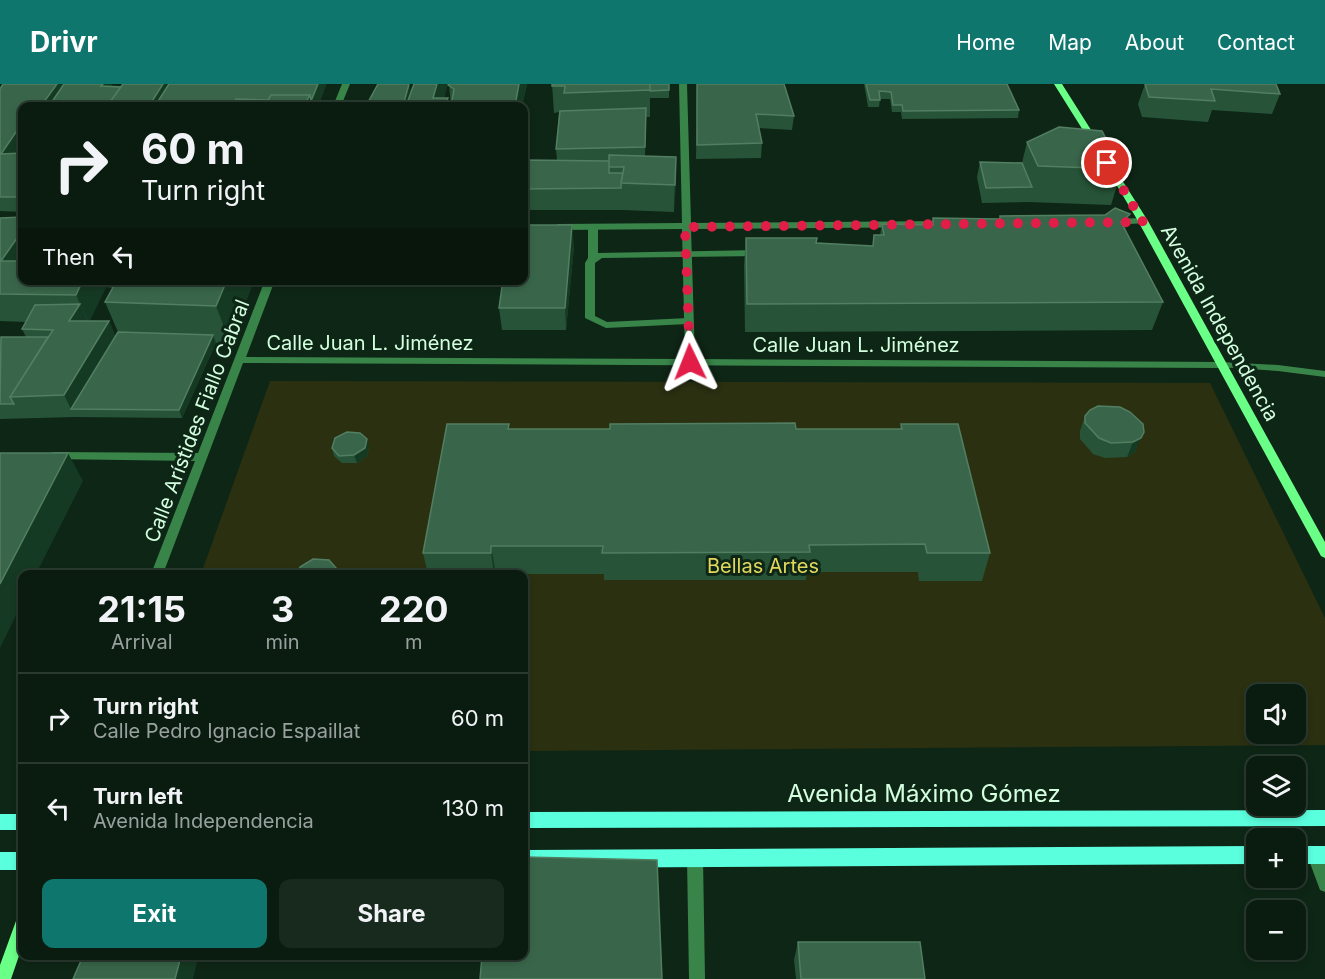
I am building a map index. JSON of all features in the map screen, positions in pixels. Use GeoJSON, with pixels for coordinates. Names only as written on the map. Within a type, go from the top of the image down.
{"type":"FeatureCollection","features":[{"type":"Feature","properties":{"kind":"main road"},"geometry":{"type":"LineString","coordinates":[[1058,84],[1101,153]]}},
{"type":"Feature","properties":{"kind":"main road","name":"Avenida Independencia"},"geometry":{"type":"LineString","coordinates":[[1107,163],[1143,222],[1325,553]]}},
{"type":"Feature","properties":{"kind":"main road","name":"Avenida Máximo Gómez"},"geometry":{"type":"LineString","coordinates":[[528,820],[1325,818]]}},
{"type":"Feature","properties":{"kind":"main road"},"geometry":{"type":"LineString","coordinates":[[0,822],[18,822]]}},
{"type":"Feature","properties":{"kind":"main road"},"geometry":{"type":"LineString","coordinates":[[528,859],[1246,855]]}},
{"type":"Feature","properties":{"kind":"main road"},"geometry":{"type":"LineString","coordinates":[[0,861],[18,861]]}},
{"type":"Feature","properties":{"kind":"main road"},"geometry":{"type":"LineString","coordinates":[[3,979],[18,937]]}},
{"type":"Feature","properties":{"kind":"street"},"geometry":{"type":"LineString","coordinates":[[339,102],[346,84]]}},
{"type":"Feature","properties":{"kind":"street"},"geometry":{"type":"LineString","coordinates":[[683,84],[690,362]]}},
{"type":"Feature","properties":{"kind":"street"},"geometry":{"type":"LineString","coordinates":[[1108,222],[1143,222]]}},
{"type":"Feature","properties":{"kind":"street"},"geometry":{"type":"LineString","coordinates":[[546,227],[956,224]]}},
{"type":"Feature","properties":{"kind":"street"},"geometry":{"type":"LineString","coordinates":[[592,227],[590,318],[595,323],[606,325],[688,321]]}},
{"type":"Feature","properties":{"kind":"street"},"geometry":{"type":"LineString","coordinates":[[593,258],[601,255],[767,253]]}},
{"type":"Feature","properties":{"kind":"street","name":"Calle Arístides Fiallo Cabral"},"geometry":{"type":"LineString","coordinates":[[159,570],[268,285]]}},
{"type":"Feature","properties":{"kind":"street","name":"Calle Juan L. Jiménez"},"geometry":{"type":"LineString","coordinates":[[238,360],[1222,365],[1278,368],[1325,374]]}},
{"type":"Feature","properties":{"kind":"street"},"geometry":{"type":"LineString","coordinates":[[48,456],[202,457]]}},
{"type":"Feature","properties":{"kind":"street"},"geometry":{"type":"LineString","coordinates":[[1312,855],[1325,885]]}},
{"type":"Feature","properties":{"kind":"street"},"geometry":{"type":"LineString","coordinates":[[695,858],[697,979]]}},
{"type":"Feature","properties":{"kind":"green space","name":"Bellas Artes"},"geometry":{"type":"Polygon","coordinates":[[[270,381],[1210,383],[1325,618],[1325,745],[528,751],[528,570],[202,570],[270,381]]]}},
{"type":"Feature","properties":{"kind":"building"},"geometry":{"type":"Polygon","coordinates":[[[3,84],[57,84],[44,102],[18,102],[18,132],[1,154],[18,153],[18,197],[0,197],[0,89],[3,84]]]}},
{"type":"Feature","properties":{"kind":"building"},"geometry":{"type":"Polygon","coordinates":[[[64,84],[103,84],[101,86],[121,87],[110,102],[52,102],[64,84]]]}},
{"type":"Feature","properties":{"kind":"building"},"geometry":{"type":"Polygon","coordinates":[[[123,84],[163,84],[152,102],[110,102],[123,84]]]}},
{"type":"Feature","properties":{"kind":"building"},"geometry":{"type":"Polygon","coordinates":[[[169,84],[318,84],[311,101],[310,95],[271,95],[268,100],[158,102],[169,84]]]}},
{"type":"Feature","properties":{"kind":"building"},"geometry":{"type":"Polygon","coordinates":[[[378,84],[409,84],[404,102],[368,102],[378,84]]]}},
{"type":"Feature","properties":{"kind":"building"},"geometry":{"type":"Polygon","coordinates":[[[414,84],[437,84],[433,98],[448,98],[446,102],[407,102],[414,84]]]}},
{"type":"Feature","properties":{"kind":"building"},"geometry":{"type":"Polygon","coordinates":[[[519,84],[516,102],[452,102],[454,89],[448,85],[519,84]]]}},
{"type":"Feature","properties":{"kind":"building"},"geometry":{"type":"Polygon","coordinates":[[[552,84],[650,84],[650,90],[564,93],[565,86],[552,86],[552,84]]]}},
{"type":"Feature","properties":{"kind":"building"},"geometry":{"type":"Polygon","coordinates":[[[650,84],[669,84],[669,90],[650,91],[650,84]]]}},
{"type":"Feature","properties":{"kind":"building"},"geometry":{"type":"Polygon","coordinates":[[[697,84],[784,84],[794,116],[756,114],[762,143],[697,145],[697,84]]]}},
{"type":"Feature","properties":{"kind":"building"},"geometry":{"type":"Polygon","coordinates":[[[866,84],[1007,84],[1019,110],[903,111],[902,105],[893,105],[891,92],[879,91],[880,100],[870,100],[866,84]]]}},
{"type":"Feature","properties":{"kind":"building"},"geometry":{"type":"Polygon","coordinates":[[[1145,84],[1276,84],[1280,94],[1211,89],[1215,101],[1149,97],[1145,84]]]}},
{"type":"Feature","properties":{"kind":"building"},"geometry":{"type":"Polygon","coordinates":[[[271,95],[310,95],[306,102],[267,102],[271,95]]]}},
{"type":"Feature","properties":{"kind":"building"},"geometry":{"type":"Polygon","coordinates":[[[646,108],[645,147],[556,149],[560,111],[646,108]]]}},
{"type":"Feature","properties":{"kind":"building"},"geometry":{"type":"Polygon","coordinates":[[[1059,127],[1102,131],[1122,169],[1038,166],[1027,142],[1059,127]]]}},
{"type":"Feature","properties":{"kind":"building"},"geometry":{"type":"Polygon","coordinates":[[[609,155],[676,157],[675,185],[621,183],[624,167],[609,167],[609,155]]]}},
{"type":"Feature","properties":{"kind":"building"},"geometry":{"type":"Polygon","coordinates":[[[528,160],[609,161],[609,173],[623,173],[621,188],[528,189],[528,160]]]}},
{"type":"Feature","properties":{"kind":"building"},"geometry":{"type":"Polygon","coordinates":[[[980,162],[1022,163],[1032,187],[986,188],[980,162]]]}},
{"type":"Feature","properties":{"kind":"building"},"geometry":{"type":"Polygon","coordinates":[[[1115,208],[1130,214],[1121,222],[1163,302],[747,304],[746,238],[817,238],[816,243],[873,246],[874,235],[884,235],[882,224],[933,225],[933,218],[1000,219],[1000,216],[1105,215],[1115,208]]]}},
{"type":"Feature","properties":{"kind":"building"},"geometry":{"type":"Polygon","coordinates":[[[18,217],[18,237],[1,261],[0,261],[0,218],[18,217]]]}},
{"type":"Feature","properties":{"kind":"building"},"geometry":{"type":"Polygon","coordinates":[[[528,225],[572,225],[565,308],[499,308],[502,285],[528,285],[528,225]]]}},
{"type":"Feature","properties":{"kind":"building"},"geometry":{"type":"Polygon","coordinates":[[[0,261],[18,261],[18,285],[81,285],[76,295],[0,294],[0,261]]]}},
{"type":"Feature","properties":{"kind":"building"},"geometry":{"type":"Polygon","coordinates":[[[114,285],[225,285],[216,306],[105,302],[114,285]]]}},
{"type":"Feature","properties":{"kind":"building"},"geometry":{"type":"Polygon","coordinates":[[[80,304],[69,321],[109,321],[64,395],[10,397],[53,330],[22,329],[35,305],[80,304]]]}},
{"type":"Feature","properties":{"kind":"building"},"geometry":{"type":"Polygon","coordinates":[[[118,332],[213,335],[179,410],[71,409],[118,332]]]}},
{"type":"Feature","properties":{"kind":"building"},"geometry":{"type":"Polygon","coordinates":[[[1,337],[48,337],[10,397],[14,404],[0,404],[1,337]]]}},
{"type":"Feature","properties":{"kind":"building"},"geometry":{"type":"Polygon","coordinates":[[[1098,406],[1120,407],[1130,412],[1143,424],[1144,432],[1141,438],[1133,442],[1111,443],[1099,438],[1085,423],[1085,416],[1098,406]]]}},
{"type":"Feature","properties":{"kind":"building"},"geometry":{"type":"Polygon","coordinates":[[[795,423],[796,429],[902,429],[901,424],[958,424],[990,553],[927,553],[925,544],[809,545],[810,552],[602,553],[603,546],[491,546],[491,553],[423,553],[447,424],[509,424],[508,429],[610,429],[610,424],[795,423]]]}},
{"type":"Feature","properties":{"kind":"building"},"geometry":{"type":"Polygon","coordinates":[[[347,432],[360,433],[367,439],[365,448],[354,455],[339,456],[332,448],[335,438],[347,432]]]}},
{"type":"Feature","properties":{"kind":"building"},"geometry":{"type":"Polygon","coordinates":[[[0,453],[68,453],[0,584],[0,453]]]}},
{"type":"Feature","properties":{"kind":"building"},"geometry":{"type":"Polygon","coordinates":[[[313,559],[329,560],[336,568],[335,570],[299,570],[313,559]]]}},
{"type":"Feature","properties":{"kind":"building"},"geometry":{"type":"Polygon","coordinates":[[[528,857],[657,860],[662,979],[480,979],[482,960],[528,960],[528,857]]]}},
{"type":"Feature","properties":{"kind":"building"},"geometry":{"type":"Polygon","coordinates":[[[798,942],[920,942],[925,979],[801,979],[798,942]]]}},
{"type":"Feature","properties":{"kind":"building"},"geometry":{"type":"Polygon","coordinates":[[[81,960],[180,960],[175,979],[73,979],[81,960]]]}},
{"type":"Feature","properties":{"kind":"route"},"geometry":{"type":"LineString","coordinates":[[690,362],[685,227],[1143,222],[1107,163]]}}]}
